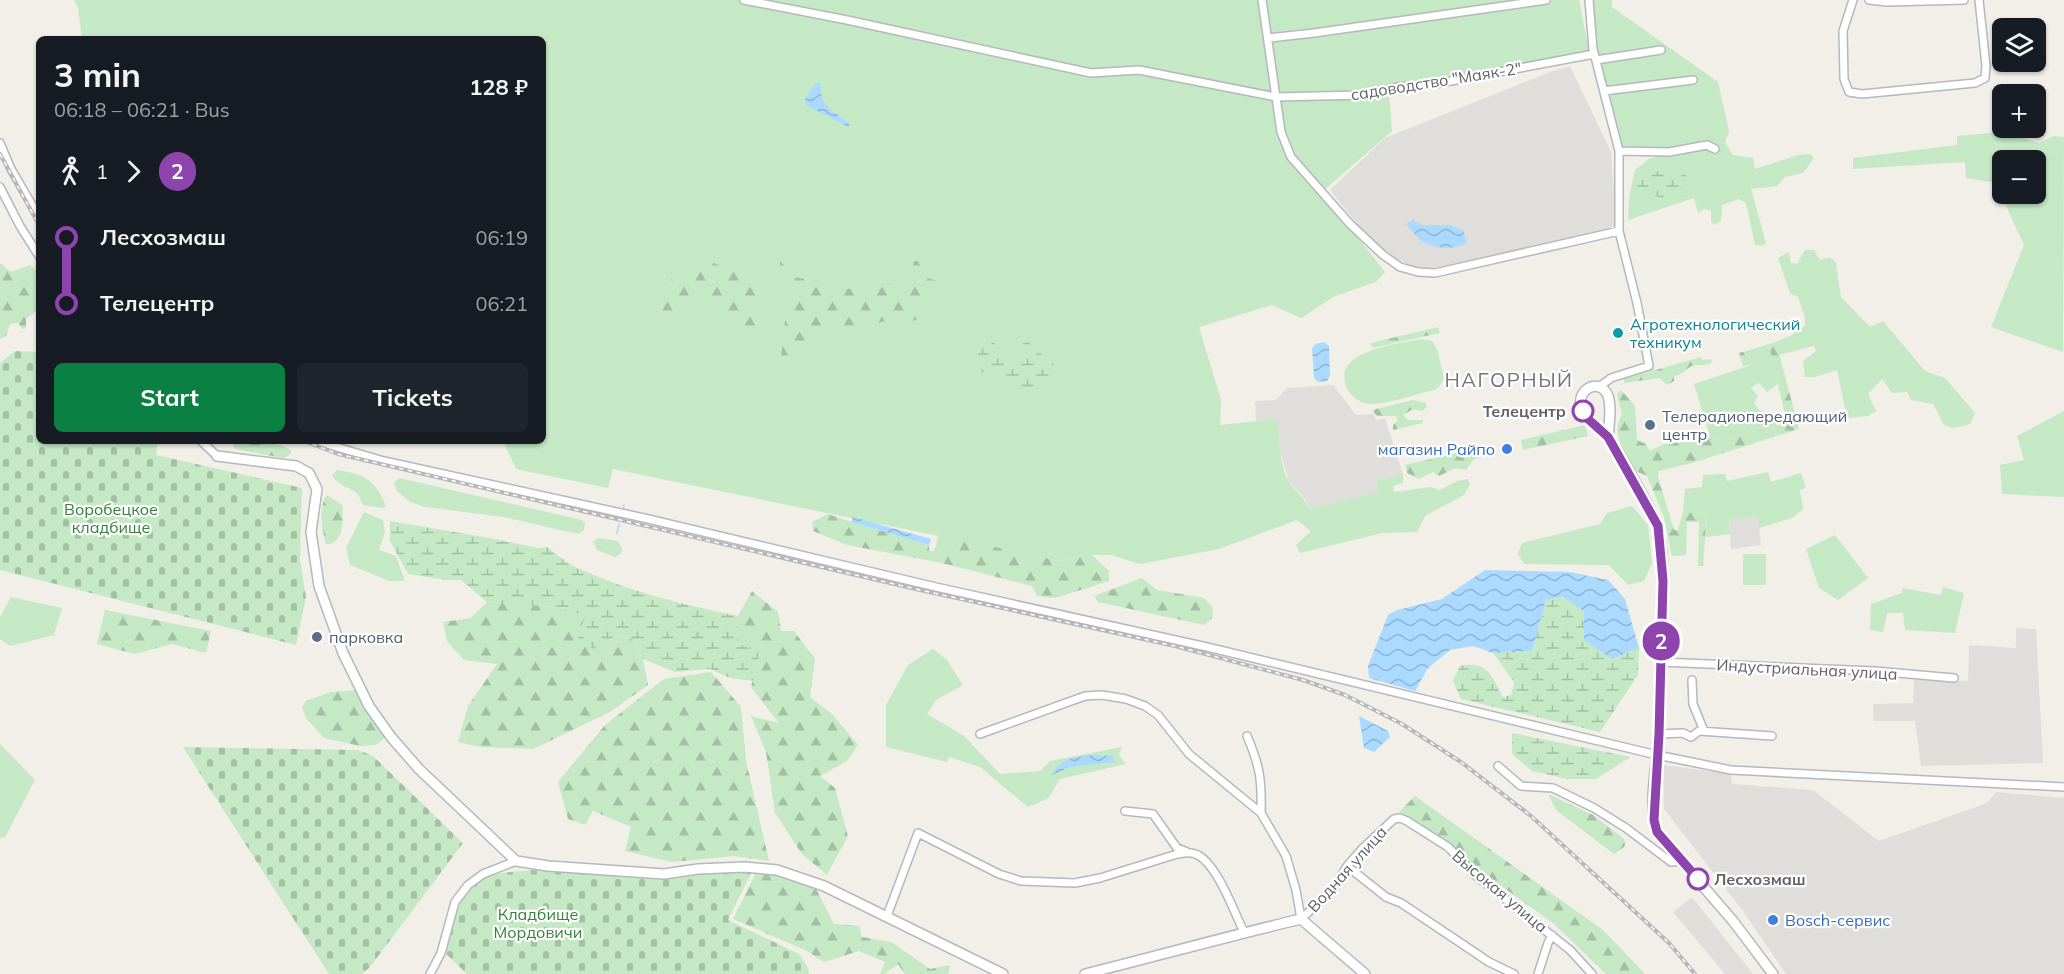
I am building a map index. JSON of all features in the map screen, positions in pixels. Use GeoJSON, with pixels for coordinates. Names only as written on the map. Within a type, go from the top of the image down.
{"type":"FeatureCollection","features":[{"type":"Feature","properties":{"kind":"street","name":"садоводство \"Маяк-2\""},"geometry":{"type":"LineString","coordinates":[[744,0],[1091,73],[1139,70],[1276,97],[1363,95],[1399,87],[1435,84],[1595,57],[1662,50]]}},
{"type":"Feature","properties":{"kind":"street"},"geometry":{"type":"LineString","coordinates":[[1262,0],[1281,132],[1291,157],[1350,224],[1383,255],[1400,267],[1418,272],[1435,273],[1619,231]]}},
{"type":"Feature","properties":{"kind":"street"},"geometry":{"type":"LineString","coordinates":[[1269,38],[1546,0]]}},
{"type":"Feature","properties":{"kind":"street"},"geometry":{"type":"LineString","coordinates":[[1589,0],[1595,57],[1619,151],[1619,231],[1637,303],[1649,366],[1611,378],[1599,387]]}},
{"type":"Feature","properties":{"kind":"street"},"geometry":{"type":"LineString","coordinates":[[1852,0],[1843,31],[1844,80],[1849,92],[1862,94],[1975,83],[1984,78],[1986,66],[1979,0]]}},
{"type":"Feature","properties":{"kind":"street"},"geometry":{"type":"LineString","coordinates":[[1869,0],[1887,2],[1964,0]]}},
{"type":"Feature","properties":{"kind":"street"},"geometry":{"type":"LineString","coordinates":[[1604,91],[1693,80]]}},
{"type":"Feature","properties":{"kind":"street"},"geometry":{"type":"LineString","coordinates":[[0,143],[11,169],[36,212]]}},
{"type":"Feature","properties":{"kind":"street"},"geometry":{"type":"LineString","coordinates":[[1619,151],[1669,152],[1707,145],[1714,149]]}},
{"type":"Feature","properties":{"kind":"street"},"geometry":{"type":"LineString","coordinates":[[0,187],[36,251]]}},
{"type":"Feature","properties":{"kind":"street"},"geometry":{"type":"LineString","coordinates":[[1608,437],[1609,399],[1606,392],[1599,387],[1592,387],[1580,396],[1580,404],[1588,419],[1608,437],[1658,526],[1663,581],[1654,820],[1657,832],[1733,921],[1773,974]]}},
{"type":"Feature","properties":{"kind":"street"},"geometry":{"type":"LineString","coordinates":[[204,444],[217,456],[296,466],[309,473],[317,489],[311,532],[319,586],[343,654],[369,706],[391,737],[419,769],[516,861]]}},
{"type":"Feature","properties":{"kind":"street"},"geometry":{"type":"LineString","coordinates":[[326,444],[384,461],[1207,647],[1657,755],[1731,770],[2064,787]]}},
{"type":"Feature","properties":{"kind":"street","name":"Индустриальная улица"},"geometry":{"type":"LineString","coordinates":[[1660,662],[1875,671],[1954,678]]}},
{"type":"Feature","properties":{"kind":"street"},"geometry":{"type":"LineString","coordinates":[[1692,680],[1693,704],[1704,731]]}},
{"type":"Feature","properties":{"kind":"street","name":"Водная улица"},"geometry":{"type":"LineString","coordinates":[[980,734],[1085,696],[1102,694],[1145,706],[1158,716],[1189,754],[1261,813],[1286,856],[1296,890],[1301,919]]}},
{"type":"Feature","properties":{"kind":"street"},"geometry":{"type":"LineString","coordinates":[[1659,734],[1683,733],[1691,737],[1699,731],[1704,731],[1772,736]]}},
{"type":"Feature","properties":{"kind":"street"},"geometry":{"type":"LineString","coordinates":[[1247,736],[1258,762],[1262,786],[1261,813]]}},
{"type":"Feature","properties":{"kind":"street"},"geometry":{"type":"LineString","coordinates":[[1498,766],[1521,786],[1553,788],[1568,794],[1606,814],[1671,862],[1682,861]]}},
{"type":"Feature","properties":{"kind":"street"},"geometry":{"type":"LineString","coordinates":[[1125,811],[1154,814],[1177,848],[1196,854],[1205,860],[1215,874],[1244,932]]}},
{"type":"Feature","properties":{"kind":"street","name":"Водная улица"},"geometry":{"type":"LineString","coordinates":[[1301,919],[1335,887],[1347,867],[1362,849],[1394,819],[1400,818]]}},
{"type":"Feature","properties":{"kind":"street","name":"Высокая улица"},"geometry":{"type":"LineString","coordinates":[[1400,818],[1407,820],[1448,847],[1475,875],[1570,950],[1592,974]]}},
{"type":"Feature","properties":{"kind":"street"},"geometry":{"type":"LineString","coordinates":[[887,916],[918,833],[999,874],[1021,881],[1075,882],[1100,878],[1187,852]]}},
{"type":"Feature","properties":{"kind":"street"},"geometry":{"type":"LineString","coordinates":[[430,974],[441,953],[455,902],[468,885],[483,874],[516,861],[548,866],[664,874],[698,869],[744,867],[777,870],[824,886],[1003,974]]}},
{"type":"Feature","properties":{"kind":"street"},"geometry":{"type":"LineString","coordinates":[[1347,867],[1386,897],[1401,903],[1489,962],[1514,974]]}},
{"type":"Feature","properties":{"kind":"street"},"geometry":{"type":"LineString","coordinates":[[1085,974],[1301,919],[1365,974]]}},
{"type":"Feature","properties":{"kind":"street"},"geometry":{"type":"LineString","coordinates":[[1538,974],[1552,935]]}},
{"type":"Feature","properties":{"kind":"shaded area"},"geometry":{"type":"Polygon","coordinates":[[[1570,66],[1611,152],[1616,220],[1614,226],[1606,230],[1442,267],[1413,267],[1392,256],[1363,231],[1330,190],[1385,138],[1570,66]]]}},
{"type":"Feature","properties":{"kind":"shaded area"},"geometry":{"type":"Polygon","coordinates":[[[1333,385],[1356,415],[1374,414],[1376,420],[1385,418],[1403,474],[1376,481],[1379,492],[1309,509],[1306,500],[1289,482],[1280,450],[1277,419],[1256,421],[1255,401],[1276,400],[1287,388],[1333,385]]]}},
{"type":"Feature","properties":{"kind":"shaded area"},"geometry":{"type":"Polygon","coordinates":[[[1758,515],[1761,545],[1731,549],[1729,519],[1758,515]]]}},
{"type":"Feature","properties":{"kind":"shaded area"},"geometry":{"type":"Polygon","coordinates":[[[2016,628],[2036,629],[2043,763],[1921,766],[1915,721],[1874,721],[1873,704],[1913,703],[1914,680],[1968,681],[1969,645],[2016,648],[2016,628]]]}},
{"type":"Feature","properties":{"kind":"shaded area"},"geometry":{"type":"Polygon","coordinates":[[[1663,765],[1731,774],[1732,784],[1813,790],[1879,841],[1987,803],[1996,792],[2064,798],[2064,974],[1786,974],[1743,911],[1664,809],[1663,765]]]}},
{"type":"Feature","properties":{"kind":"shaded area"},"geometry":{"type":"Polygon","coordinates":[[[1692,897],[1753,974],[1725,974],[1673,912],[1692,897]]]}},
{"type":"Feature","properties":{"kind":"green space"},"geometry":{"type":"Polygon","coordinates":[[[74,0],[1579,0],[1590,56],[1389,92],[1392,131],[1322,192],[1385,272],[1376,282],[1335,296],[1301,318],[1272,305],[1199,327],[1221,400],[1220,425],[1277,419],[1280,451],[1286,475],[1291,486],[1309,509],[1379,492],[1376,481],[1403,474],[1403,483],[1393,486],[1394,492],[1430,487],[1440,490],[1457,481],[1468,479],[1470,484],[1464,495],[1425,516],[1417,532],[1382,533],[1300,553],[1296,545],[1311,531],[1297,520],[1219,549],[1140,564],[1111,555],[1092,555],[1060,561],[613,469],[608,488],[516,469],[506,444],[546,444],[546,36],[82,36],[78,8],[74,0]]]}},
{"type":"Feature","properties":{"kind":"green space"},"geometry":{"type":"Polygon","coordinates":[[[1593,0],[1612,0],[1612,7],[1718,82],[1729,131],[1725,143],[1733,155],[1753,158],[1755,169],[1798,155],[1810,154],[1814,158],[1803,173],[1785,177],[1777,186],[1751,189],[1766,243],[1762,246],[1755,245],[1746,203],[1739,199],[1722,205],[1721,221],[1714,225],[1711,221],[1711,211],[1704,209],[1698,213],[1694,198],[1628,220],[1629,198],[1635,170],[1649,159],[1656,157],[1657,148],[1622,147],[1596,47],[1593,0]]]}},
{"type":"Feature","properties":{"kind":"green space"},"geometry":{"type":"Polygon","coordinates":[[[1992,133],[1992,138],[2022,138],[2039,143],[2053,136],[2064,137],[2063,352],[1991,327],[2024,245],[2005,204],[2046,204],[2046,150],[1992,150],[1992,182],[1966,178],[1965,162],[1853,169],[1853,158],[1957,145],[1957,136],[1992,133]]]}},
{"type":"Feature","properties":{"kind":"green space"},"geometry":{"type":"Polygon","coordinates":[[[1679,171],[1686,175],[1689,185],[1686,195],[1660,197],[1647,194],[1637,187],[1644,172],[1679,171]]]}},
{"type":"Feature","properties":{"kind":"green space"},"geometry":{"type":"Polygon","coordinates":[[[1805,250],[1814,250],[1820,260],[1830,257],[1836,263],[1841,297],[1870,327],[1883,321],[1925,371],[1945,378],[1975,413],[1970,424],[1954,428],[1944,425],[1933,404],[1911,400],[1907,392],[1892,393],[1882,379],[1868,394],[1876,411],[1868,416],[1847,418],[1837,370],[1815,377],[1805,377],[1803,361],[1816,351],[1814,346],[1779,355],[1776,342],[1805,326],[1805,317],[1798,297],[1790,293],[1778,258],[1789,252],[1791,263],[1797,264],[1805,250]]]}},
{"type":"Feature","properties":{"kind":"green space"},"geometry":{"type":"Polygon","coordinates":[[[696,255],[766,287],[757,329],[742,333],[725,307],[690,291],[682,313],[674,324],[665,323],[661,313],[676,265],[691,272],[696,255]]]}},
{"type":"Feature","properties":{"kind":"green space"},"geometry":{"type":"Polygon","coordinates":[[[780,261],[795,277],[848,289],[886,278],[901,282],[911,278],[914,261],[923,261],[927,278],[937,281],[937,293],[919,304],[923,317],[910,322],[896,317],[867,327],[856,339],[851,327],[828,328],[801,344],[793,355],[797,360],[792,367],[780,366],[789,284],[779,285],[780,261]]]}},
{"type":"Feature","properties":{"kind":"green space"},"geometry":{"type":"Polygon","coordinates":[[[0,263],[11,272],[30,265],[36,270],[36,311],[26,319],[26,328],[22,329],[18,323],[10,324],[6,336],[0,339],[0,263]]]}},
{"type":"Feature","properties":{"kind":"green space"},"geometry":{"type":"Polygon","coordinates":[[[1438,327],[1440,333],[1372,348],[1371,343],[1438,327]]]}},
{"type":"Feature","properties":{"kind":"green space"},"geometry":{"type":"Polygon","coordinates":[[[991,337],[1003,358],[1021,359],[1023,343],[1028,342],[1055,366],[1044,390],[1022,393],[1018,380],[980,372],[976,357],[991,337]]]}},
{"type":"Feature","properties":{"kind":"green space"},"geometry":{"type":"Polygon","coordinates":[[[1422,339],[1432,341],[1437,349],[1444,378],[1439,387],[1376,404],[1362,402],[1351,394],[1344,375],[1348,365],[1357,357],[1384,347],[1422,339]]]}},
{"type":"Feature","properties":{"kind":"green space"},"geometry":{"type":"Polygon","coordinates":[[[1776,342],[1799,429],[1692,463],[1659,471],[1658,477],[1674,530],[1678,530],[1683,512],[1707,514],[1703,566],[1698,566],[1699,522],[1687,522],[1686,555],[1672,556],[1664,517],[1647,476],[1633,470],[1620,442],[1618,429],[1622,415],[1617,394],[1621,390],[1635,406],[1637,440],[1646,444],[1650,451],[1664,444],[1694,441],[1710,436],[1722,441],[1787,423],[1770,350],[1755,357],[1751,365],[1743,366],[1739,353],[1776,342]]]}},
{"type":"Feature","properties":{"kind":"green space"},"geometry":{"type":"Polygon","coordinates":[[[1770,349],[1778,384],[1767,392],[1759,383],[1751,388],[1758,396],[1754,403],[1759,410],[1773,416],[1777,426],[1722,441],[1710,436],[1694,384],[1751,365],[1755,357],[1770,349]]]}},
{"type":"Feature","properties":{"kind":"green space","name":"Воробецкое кладбище"},"geometry":{"type":"Polygon","coordinates":[[[15,351],[36,352],[36,444],[158,444],[156,455],[302,488],[300,559],[306,597],[296,645],[0,570],[0,363],[15,351]]]}},
{"type":"Feature","properties":{"kind":"green space"},"geometry":{"type":"Polygon","coordinates":[[[1701,357],[1702,360],[1711,359],[1712,363],[1692,366],[1674,376],[1674,381],[1667,385],[1660,378],[1624,383],[1624,379],[1701,357]]]}},
{"type":"Feature","properties":{"kind":"green space"},"geometry":{"type":"Polygon","coordinates":[[[1413,400],[1426,403],[1427,407],[1422,411],[1413,409],[1403,415],[1408,420],[1423,420],[1423,423],[1393,430],[1393,425],[1398,420],[1396,416],[1377,416],[1372,410],[1413,400]]]}},
{"type":"Feature","properties":{"kind":"green space"},"geometry":{"type":"Polygon","coordinates":[[[2064,411],[2064,497],[2002,494],[2000,465],[2024,460],[2017,436],[2064,411]]]}},
{"type":"Feature","properties":{"kind":"green space"},"geometry":{"type":"Polygon","coordinates":[[[1585,425],[1588,436],[1523,450],[1521,440],[1585,425]]]}},
{"type":"Feature","properties":{"kind":"green space"},"geometry":{"type":"Polygon","coordinates":[[[276,444],[290,449],[291,453],[283,458],[235,449],[233,445],[276,444]]]}},
{"type":"Feature","properties":{"kind":"green space"},"geometry":{"type":"Polygon","coordinates":[[[1475,449],[1493,449],[1494,454],[1474,459],[1466,470],[1455,468],[1439,476],[1433,472],[1419,479],[1407,473],[1405,465],[1475,449]]]}},
{"type":"Feature","properties":{"kind":"green space"},"geometry":{"type":"Polygon","coordinates":[[[337,470],[362,476],[368,480],[378,490],[386,506],[382,508],[363,505],[358,494],[334,478],[332,475],[337,470]]]}},
{"type":"Feature","properties":{"kind":"green space"},"geometry":{"type":"Polygon","coordinates":[[[1768,472],[1771,482],[1801,473],[1806,488],[1800,490],[1803,509],[1792,518],[1759,528],[1758,516],[1729,519],[1730,534],[1706,537],[1707,514],[1683,512],[1685,489],[1702,487],[1703,475],[1725,474],[1727,481],[1768,472]]]}},
{"type":"Feature","properties":{"kind":"green space"},"geometry":{"type":"Polygon","coordinates":[[[399,478],[582,520],[585,524],[584,530],[578,534],[504,517],[425,507],[410,502],[397,491],[394,483],[399,478]]]}},
{"type":"Feature","properties":{"kind":"green space"},"geometry":{"type":"Polygon","coordinates":[[[327,495],[342,505],[343,517],[340,536],[332,543],[326,544],[322,526],[322,505],[327,495]]]}},
{"type":"Feature","properties":{"kind":"green space"},"geometry":{"type":"Polygon","coordinates":[[[1632,506],[1648,525],[1652,563],[1644,581],[1628,585],[1609,565],[1524,564],[1518,554],[1522,543],[1600,524],[1607,513],[1632,506]]]}},
{"type":"Feature","properties":{"kind":"green space"},"geometry":{"type":"Polygon","coordinates":[[[364,512],[383,520],[385,532],[379,550],[396,556],[405,581],[389,581],[350,565],[346,548],[364,512]]]}},
{"type":"Feature","properties":{"kind":"green space"},"geometry":{"type":"Polygon","coordinates":[[[828,514],[929,545],[929,551],[935,551],[938,535],[1060,561],[1092,555],[1109,571],[1109,581],[1055,598],[1037,596],[1032,586],[942,563],[847,545],[813,531],[812,522],[828,514]]]}},
{"type":"Feature","properties":{"kind":"green space"},"geometry":{"type":"Polygon","coordinates":[[[390,521],[538,548],[547,547],[577,568],[620,585],[738,616],[737,643],[760,653],[753,681],[730,678],[710,669],[675,672],[643,659],[632,639],[615,636],[594,649],[577,641],[585,615],[553,607],[487,602],[461,580],[408,574],[390,541],[390,521]]]}},
{"type":"Feature","properties":{"kind":"green space"},"geometry":{"type":"Polygon","coordinates":[[[1835,535],[1868,578],[1838,600],[1819,588],[1806,549],[1835,535]]]}},
{"type":"Feature","properties":{"kind":"green space"},"geometry":{"type":"Polygon","coordinates":[[[599,538],[618,541],[622,549],[621,554],[615,557],[597,550],[593,541],[599,538]]]}},
{"type":"Feature","properties":{"kind":"green space"},"geometry":{"type":"Polygon","coordinates":[[[1743,554],[1766,554],[1766,585],[1743,585],[1743,554]]]}},
{"type":"Feature","properties":{"kind":"green space"},"geometry":{"type":"Polygon","coordinates":[[[1142,578],[1157,590],[1204,598],[1213,608],[1212,618],[1204,625],[1098,602],[1094,596],[1142,578]]]}},
{"type":"Feature","properties":{"kind":"green space"},"geometry":{"type":"Polygon","coordinates":[[[1943,587],[1964,593],[1955,633],[1905,630],[1903,613],[1887,613],[1883,632],[1870,630],[1871,604],[1902,593],[1902,588],[1941,595],[1943,587]]]}},
{"type":"Feature","properties":{"kind":"green space"},"geometry":{"type":"Polygon","coordinates":[[[752,591],[778,612],[781,631],[794,631],[815,659],[810,697],[833,715],[858,745],[847,761],[820,776],[835,788],[848,836],[827,875],[802,854],[775,813],[766,752],[751,716],[779,723],[751,687],[760,653],[737,643],[738,616],[752,591]]]}},
{"type":"Feature","properties":{"kind":"green space"},"geometry":{"type":"Polygon","coordinates":[[[11,597],[62,608],[54,635],[10,646],[0,639],[0,617],[11,597]]]}},
{"type":"Feature","properties":{"kind":"green space"},"geometry":{"type":"Polygon","coordinates":[[[1564,597],[1584,610],[1612,659],[1639,648],[1638,675],[1600,732],[1461,699],[1453,681],[1460,666],[1469,665],[1477,665],[1488,671],[1503,697],[1511,695],[1514,682],[1493,653],[1532,651],[1546,600],[1564,597]]]}},
{"type":"Feature","properties":{"kind":"green space"},"geometry":{"type":"Polygon","coordinates":[[[487,602],[553,607],[586,615],[594,649],[615,636],[632,639],[643,659],[648,685],[610,712],[533,749],[480,747],[458,742],[468,706],[497,664],[464,660],[447,641],[443,622],[471,618],[487,602]]]}},
{"type":"Feature","properties":{"kind":"green space"},"geometry":{"type":"Polygon","coordinates":[[[105,610],[211,631],[206,653],[172,644],[135,654],[97,644],[105,610]]]}},
{"type":"Feature","properties":{"kind":"green space"},"geometry":{"type":"Polygon","coordinates":[[[933,649],[947,660],[963,685],[936,700],[927,714],[964,736],[1000,774],[1040,771],[1050,761],[1122,747],[1119,755],[1126,764],[1060,779],[1049,798],[1028,807],[980,767],[949,757],[947,762],[886,747],[886,705],[908,665],[933,649]]]}},
{"type":"Feature","properties":{"kind":"green space"},"geometry":{"type":"Polygon","coordinates":[[[711,672],[741,707],[746,761],[769,861],[734,856],[672,862],[625,851],[631,827],[593,811],[585,825],[568,819],[558,782],[605,725],[664,679],[711,672]]]}},
{"type":"Feature","properties":{"kind":"green space"},"geometry":{"type":"Polygon","coordinates":[[[356,690],[386,737],[376,745],[360,746],[324,738],[306,718],[302,707],[306,701],[330,692],[356,690]]]}},
{"type":"Feature","properties":{"kind":"green space"},"geometry":{"type":"Polygon","coordinates":[[[1512,733],[1630,757],[1596,779],[1568,779],[1532,771],[1512,754],[1512,733]]]}},
{"type":"Feature","properties":{"kind":"green space"},"geometry":{"type":"Polygon","coordinates":[[[0,744],[35,780],[5,837],[0,838],[0,744]]]}},
{"type":"Feature","properties":{"kind":"green space"},"geometry":{"type":"Polygon","coordinates":[[[183,747],[358,750],[373,756],[463,843],[370,967],[362,974],[329,974],[183,747]]]}},
{"type":"Feature","properties":{"kind":"green space"},"geometry":{"type":"Polygon","coordinates":[[[1548,794],[1593,815],[1624,839],[1625,846],[1614,854],[1556,810],[1548,794]]]}},
{"type":"Feature","properties":{"kind":"green space"},"geometry":{"type":"Polygon","coordinates":[[[1415,796],[1603,930],[1645,974],[1606,974],[1554,924],[1399,812],[1415,796]]]}},
{"type":"Feature","properties":{"kind":"green space","name":"Кладбище Мордовичи"},"geometry":{"type":"Polygon","coordinates":[[[531,870],[661,879],[688,874],[742,871],[751,873],[728,920],[799,954],[809,974],[467,974],[445,953],[461,899],[475,882],[485,877],[531,870]]]}},
{"type":"Feature","properties":{"kind":"green space"},"geometry":{"type":"Polygon","coordinates":[[[756,873],[773,875],[816,889],[834,924],[859,926],[862,937],[891,942],[930,969],[950,965],[948,974],[905,974],[898,964],[885,974],[880,974],[885,962],[859,951],[824,962],[805,950],[733,919],[756,873]]]}},
{"type":"Feature","properties":{"kind":"water"},"geometry":{"type":"Polygon","coordinates":[[[816,83],[821,83],[825,103],[850,124],[848,127],[806,105],[805,99],[816,83]]]}},
{"type":"Feature","properties":{"kind":"water"},"geometry":{"type":"Polygon","coordinates":[[[1413,220],[1422,225],[1449,225],[1463,230],[1467,243],[1451,248],[1428,244],[1406,224],[1413,220]]]}},
{"type":"Feature","properties":{"kind":"water"},"geometry":{"type":"Polygon","coordinates":[[[1324,342],[1329,346],[1330,376],[1327,381],[1317,382],[1314,377],[1312,348],[1324,342]]]}},
{"type":"Feature","properties":{"kind":"water"},"geometry":{"type":"Polygon","coordinates":[[[853,517],[931,539],[929,545],[851,522],[853,517]]]}},
{"type":"Feature","properties":{"kind":"water"},"geometry":{"type":"Polygon","coordinates":[[[1485,570],[1570,572],[1608,580],[1625,599],[1639,648],[1612,659],[1584,640],[1584,611],[1563,597],[1546,600],[1532,651],[1493,653],[1473,646],[1450,650],[1428,668],[1415,691],[1369,678],[1368,666],[1388,615],[1397,610],[1442,599],[1485,570]]]}},
{"type":"Feature","properties":{"kind":"water"},"geometry":{"type":"Polygon","coordinates":[[[1359,716],[1388,731],[1390,737],[1374,752],[1364,748],[1359,716]]]}},
{"type":"Feature","properties":{"kind":"water"},"geometry":{"type":"Polygon","coordinates":[[[1094,755],[1113,756],[1113,762],[1070,767],[1052,775],[1065,761],[1094,755]]]}},
{"type":"Feature","properties":{"kind":"waterway"},"geometry":{"type":"LineString","coordinates":[[623,510],[624,505]]}},
{"type":"Feature","properties":{"kind":"waterway"},"geometry":{"type":"LineString","coordinates":[[617,534],[619,524]]}},
{"type":"Feature","properties":{"kind":"railway"},"geometry":{"type":"LineString","coordinates":[[0,154],[36,220]]}},
{"type":"Feature","properties":{"kind":"railway"},"geometry":{"type":"LineString","coordinates":[[312,444],[338,454],[920,590],[1175,646],[1303,680],[1345,695],[1402,724],[1461,762],[1531,816],[1669,943],[1695,974]]}},
{"type":"Feature","properties":{"kind":"bus line","name":"2"},"geometry":{"type":"LineString","coordinates":[[1583,411],[1588,419],[1608,437],[1658,526],[1663,581],[1654,820],[1657,832],[1698,879]]}},
{"type":"Feature","properties":{"kind":"place","name":"Агротехнологический техникум"},"geometry":{"type":"Point","coordinates":[1618,333]}},
{"type":"Feature","properties":{"kind":"place","name":"Телецентр"},"geometry":{"type":"Point","coordinates":[1583,411]}},
{"type":"Feature","properties":{"kind":"place","name":"Телерадиопередающий центр"},"geometry":{"type":"Point","coordinates":[1650,425]}},
{"type":"Feature","properties":{"kind":"place","name":"магазин Райпо"},"geometry":{"type":"Point","coordinates":[1507,449]}},
{"type":"Feature","properties":{"kind":"place","name":"парковка"},"geometry":{"type":"Point","coordinates":[317,637]}},
{"type":"Feature","properties":{"kind":"place","name":"Лесхозмаш"},"geometry":{"type":"Point","coordinates":[1698,879]}},
{"type":"Feature","properties":{"kind":"place","name":"Bosch-сервис"},"geometry":{"type":"Point","coordinates":[1773,920]}},
{"type":"Feature","properties":{"kind":"district","name":"НАГОРНЫЙ"},"geometry":{"type":"Point","coordinates":[1509,379]}}]}
